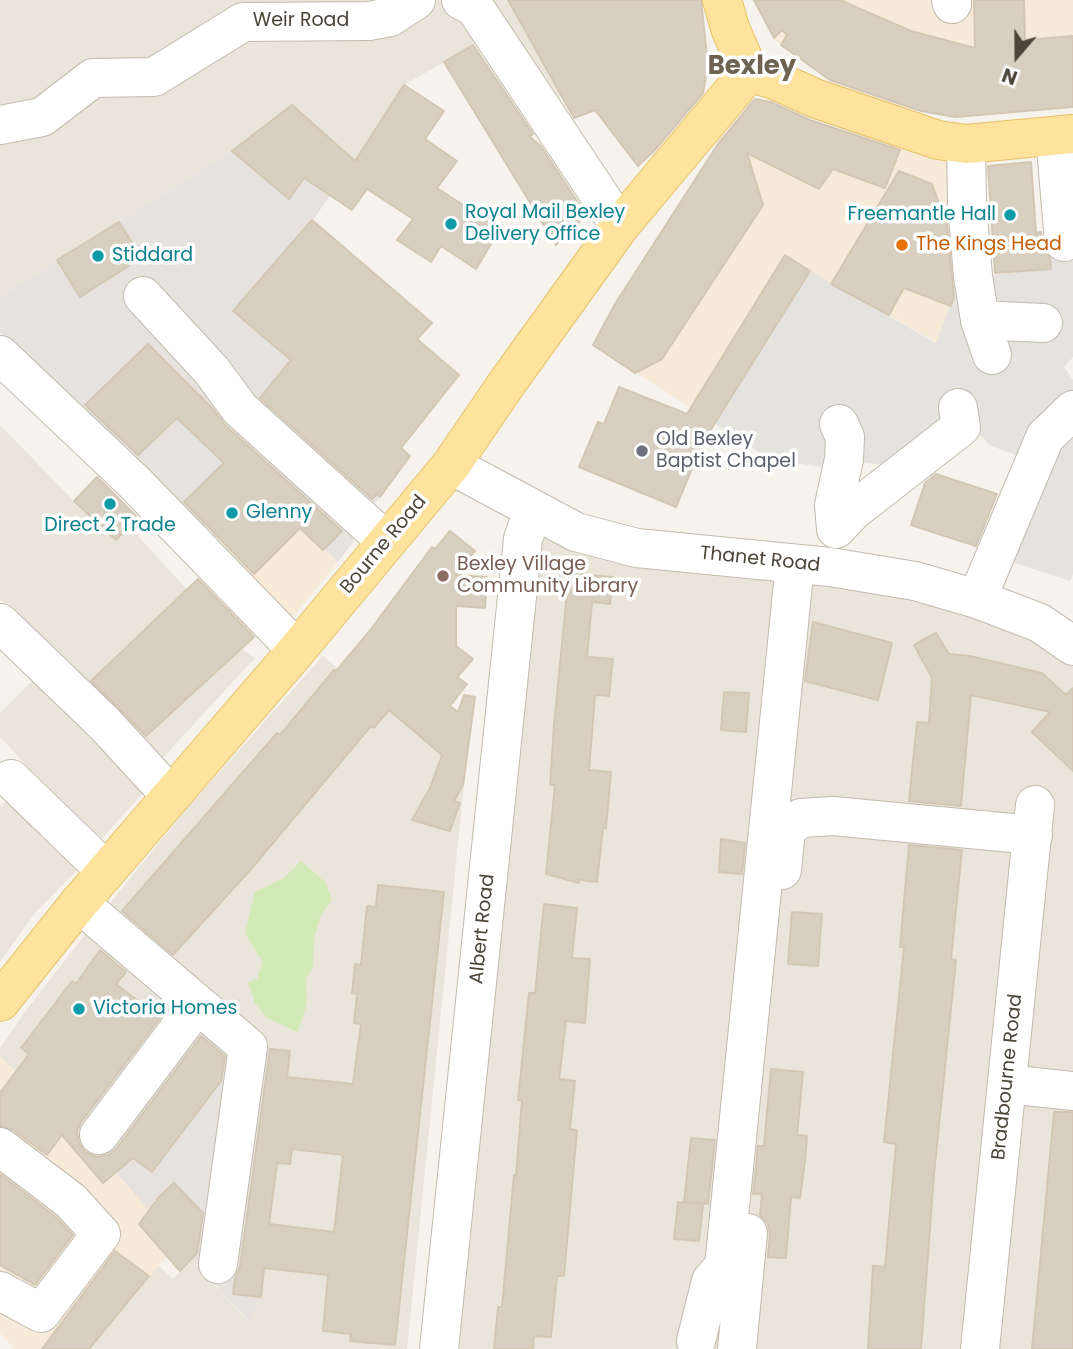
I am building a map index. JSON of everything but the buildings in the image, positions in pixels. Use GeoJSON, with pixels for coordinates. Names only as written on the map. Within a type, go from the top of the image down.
{"type":"FeatureCollection","features":[{"type":"Feature","properties":{"kind":"main road"},"geometry":{"type":"LineString","coordinates":[[722,0],[730,28],[749,72],[817,99],[938,140],[966,144],[1064,135]]}},
{"type":"Feature","properties":{"kind":"main road","name":"Bourne Road"},"geometry":{"type":"LineString","coordinates":[[0,1002],[79,903],[297,650],[451,465],[620,226],[749,72]]}},
{"type":"Feature","properties":{"kind":"street","name":"Weir Road"},"geometry":{"type":"LineString","coordinates":[[0,125],[42,117],[93,78],[154,77],[243,22],[369,21],[390,17],[416,0]]}},
{"type":"Feature","properties":{"kind":"street"},"geometry":{"type":"LineString","coordinates":[[461,0],[475,8],[620,226]]}},
{"type":"Feature","properties":{"kind":"street"},"geometry":{"type":"LineString","coordinates":[[1064,135],[1064,242]]}},
{"type":"Feature","properties":{"kind":"street"},"geometry":{"type":"LineString","coordinates":[[966,144],[967,204],[973,276],[986,337],[1043,324]]}},
{"type":"Feature","properties":{"kind":"street"},"geometry":{"type":"LineString","coordinates":[[144,296],[212,371],[240,409],[386,541]]}},
{"type":"Feature","properties":{"kind":"street"},"geometry":{"type":"LineString","coordinates":[[0,355],[135,483],[297,650]]}},
{"type":"Feature","properties":{"kind":"street"},"geometry":{"type":"LineString","coordinates":[[696,1341],[711,1281],[724,1266],[813,566],[836,529],[853,511],[961,427],[958,408]]}},
{"type":"Feature","properties":{"kind":"street"},"geometry":{"type":"LineString","coordinates":[[977,599],[1045,437],[1073,410]]}},
{"type":"Feature","properties":{"kind":"street"},"geometry":{"type":"LineString","coordinates":[[836,529],[834,505],[844,459],[845,437],[839,424]]}},
{"type":"Feature","properties":{"kind":"street","name":"Thanet Road"},"geometry":{"type":"LineString","coordinates":[[451,465],[576,532],[637,548],[813,566],[915,581],[977,599],[1040,623],[1073,646]]}},
{"type":"Feature","properties":{"kind":"street","name":"Albert Road"},"geometry":{"type":"LineString","coordinates":[[439,1349],[523,539],[533,510]]}},
{"type":"Feature","properties":{"kind":"street"},"geometry":{"type":"LineString","coordinates":[[0,622],[105,724],[171,796]]}},
{"type":"Feature","properties":{"kind":"street"},"geometry":{"type":"LineString","coordinates":[[11,779],[106,871]]}},
{"type":"Feature","properties":{"kind":"street","name":"Bradbourne Road"},"geometry":{"type":"LineString","coordinates":[[737,1349],[786,830],[801,818],[833,816],[1034,820],[980,1349]]}},
{"type":"Feature","properties":{"kind":"street"},"geometry":{"type":"LineString","coordinates":[[79,903],[248,1047],[218,1264]]}},
{"type":"Feature","properties":{"kind":"street"},"geometry":{"type":"LineString","coordinates":[[99,1135],[197,1005]]}},
{"type":"Feature","properties":{"kind":"street"},"geometry":{"type":"LineString","coordinates":[[1007,1084],[1073,1091]]}},
{"type":"Feature","properties":{"kind":"street"},"geometry":{"type":"LineString","coordinates":[[0,1147],[71,1201],[101,1234],[41,1313],[0,1291]]}},
{"type":"Feature","properties":{"kind":"shaded area"},"geometry":{"type":"Polygon","coordinates":[[[0,0],[508,0],[561,96],[543,110],[476,44],[404,85],[353,163],[232,151],[0,297],[0,0]]]}},
{"type":"Feature","properties":{"kind":"shaded area"},"geometry":{"type":"Polygon","coordinates":[[[754,0],[1073,0],[1073,107],[964,116],[941,114],[911,105],[908,114],[839,87],[773,39],[777,33],[763,18],[754,0]]]}},
{"type":"Feature","properties":{"kind":"shaded area"},"geometry":{"type":"Polygon","coordinates":[[[754,99],[812,115],[811,119],[844,137],[847,129],[925,157],[953,160],[960,279],[937,343],[889,315],[714,423],[593,345],[615,304],[718,144],[716,142],[742,106],[754,99]]]}},
{"type":"Feature","properties":{"kind":"shaded area"},"geometry":{"type":"Polygon","coordinates":[[[232,151],[353,163],[313,220],[432,323],[397,362],[333,391],[410,456],[396,475],[351,472],[380,497],[352,533],[357,537],[338,562],[257,486],[194,533],[0,332],[0,297],[232,151]]]}},
{"type":"Feature","properties":{"kind":"shaded area"},"geometry":{"type":"Polygon","coordinates":[[[1042,161],[1073,168],[1073,357],[1064,367],[1073,380],[1073,574],[1070,581],[1003,559],[1043,465],[989,445],[979,433],[909,469],[844,459],[820,467],[768,458],[714,423],[810,271],[936,343],[960,279],[1051,268],[1042,161]]]}},
{"type":"Feature","properties":{"kind":"shaded area"},"geometry":{"type":"Polygon","coordinates":[[[0,425],[74,501],[116,539],[129,526],[241,649],[255,658],[160,761],[0,599],[0,425]]]}},
{"type":"Feature","properties":{"kind":"shaded area"},"geometry":{"type":"Polygon","coordinates":[[[257,486],[338,562],[293,617],[211,538],[214,533],[184,502],[257,486]]]}},
{"type":"Feature","properties":{"kind":"shaded area"},"geometry":{"type":"Polygon","coordinates":[[[533,510],[830,567],[1073,646],[1073,1349],[427,1349],[533,510]]]}},
{"type":"Feature","properties":{"kind":"shaded area"},"geometry":{"type":"Polygon","coordinates":[[[323,656],[465,774],[407,1349],[89,1349],[158,1265],[173,1279],[191,1259],[247,1320],[261,1297],[263,1048],[105,909],[189,806],[323,656]]]}},
{"type":"Feature","properties":{"kind":"shaded area"},"geometry":{"type":"Polygon","coordinates":[[[38,675],[141,781],[142,794],[98,843],[0,737],[0,713],[38,675]]]}},
{"type":"Feature","properties":{"kind":"shaded area"},"geometry":{"type":"Polygon","coordinates":[[[7,799],[82,865],[35,913],[0,962],[0,807],[7,799]]]}},
{"type":"Feature","properties":{"kind":"shaded area"},"geometry":{"type":"Polygon","coordinates":[[[91,927],[158,982],[59,1111],[0,1057],[0,1048],[91,927]]]}},
{"type":"Feature","properties":{"kind":"shaded area"},"geometry":{"type":"Polygon","coordinates":[[[158,982],[263,1048],[290,1051],[261,1297],[248,1320],[191,1259],[89,1141],[59,1111],[158,982]]]}},
{"type":"Feature","properties":{"kind":"shaded area"},"geometry":{"type":"Polygon","coordinates":[[[0,1057],[79,1130],[178,1243],[89,1349],[15,1349],[0,1333],[0,1057]]]}},
{"type":"Feature","properties":{"kind":"green space"},"geometry":{"type":"Polygon","coordinates":[[[301,861],[325,882],[332,900],[321,914],[314,939],[313,966],[306,978],[307,1003],[298,1032],[267,1018],[255,1003],[248,982],[257,979],[263,962],[245,934],[255,892],[284,878],[301,861]]]}},
{"type":"Feature","properties":{"kind":"place","name":"Freemantle Hall"},"geometry":{"type":"Point","coordinates":[1010,215]}},
{"type":"Feature","properties":{"kind":"place","name":"Royal Mail Bexley Delivery Office"},"geometry":{"type":"Point","coordinates":[451,224]}},
{"type":"Feature","properties":{"kind":"place","name":"The Kings Head"},"geometry":{"type":"Point","coordinates":[902,245]}},
{"type":"Feature","properties":{"kind":"place","name":"Stiddard"},"geometry":{"type":"Point","coordinates":[98,256]}},
{"type":"Feature","properties":{"kind":"place","name":"Old Bexley Baptist Chapel"},"geometry":{"type":"Point","coordinates":[642,451]}},
{"type":"Feature","properties":{"kind":"place","name":"Direct 2 Trade"},"geometry":{"type":"Point","coordinates":[110,504]}},
{"type":"Feature","properties":{"kind":"place","name":"Glenny"},"geometry":{"type":"Point","coordinates":[232,513]}},
{"type":"Feature","properties":{"kind":"place","name":"Bexley Village Community Library"},"geometry":{"type":"Point","coordinates":[443,576]}},
{"type":"Feature","properties":{"kind":"place","name":"Victoria Homes"},"geometry":{"type":"Point","coordinates":[79,1009]}},
{"type":"Feature","properties":{"kind":"district","name":"Bexley"},"geometry":{"type":"Point","coordinates":[752,67]}}]}
